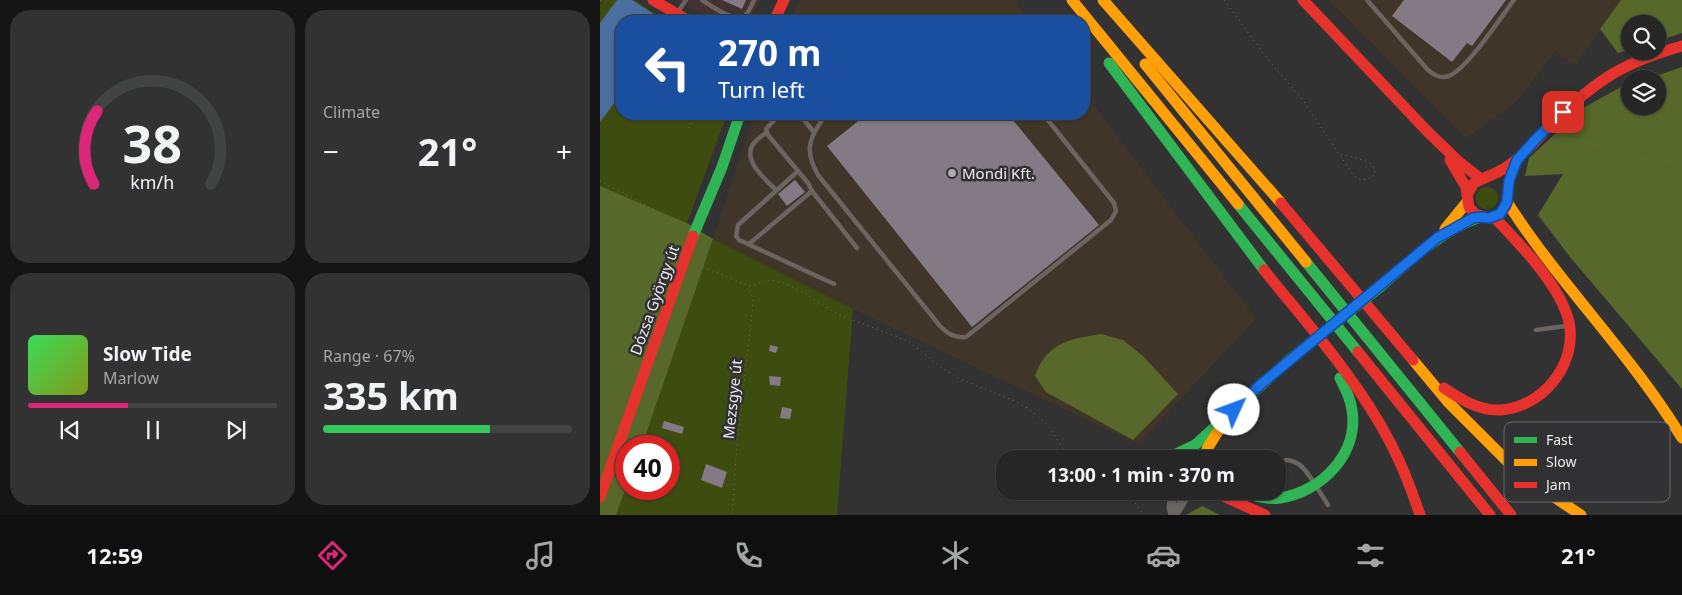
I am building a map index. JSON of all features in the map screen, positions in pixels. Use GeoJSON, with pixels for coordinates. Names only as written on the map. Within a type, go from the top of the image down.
{"type":"FeatureCollection","features":[{"type":"Feature","properties":{"kind":"main road"},"geometry":{"type":"LineString","coordinates":[[653,0],[677,15]]}},
{"type":"Feature","properties":{"kind":"main road"},"geometry":{"type":"LineString","coordinates":[[777,15],[784,0]]}},
{"type":"Feature","properties":{"kind":"main road"},"geometry":{"type":"LineString","coordinates":[[1064,0],[1074,15]]}},
{"type":"Feature","properties":{"kind":"main road"},"geometry":{"type":"LineString","coordinates":[[1072,0],[1084,15]]}},
{"type":"Feature","properties":{"kind":"main road"},"geometry":{"type":"LineString","coordinates":[[1093,0],[1511,515]]}},
{"type":"Feature","properties":{"kind":"main road"},"geometry":{"type":"LineString","coordinates":[[1103,0],[1296,220],[1424,374],[1464,419],[1504,458]]}},
{"type":"Feature","properties":{"kind":"main road"},"geometry":{"type":"LineString","coordinates":[[1303,0],[1427,131],[1458,161],[1485,178],[1500,182],[1530,241],[1647,384],[1682,438]]}},
{"type":"Feature","properties":{"kind":"main road"},"geometry":{"type":"LineString","coordinates":[[1090,22],[1490,515]]}},
{"type":"Feature","properties":{"kind":"main road"},"geometry":{"type":"LineString","coordinates":[[1090,38],[1138,100],[1199,186],[1364,397],[1402,463],[1420,515]]}},
{"type":"Feature","properties":{"kind":"main road"},"geometry":{"type":"LineString","coordinates":[[1186,450],[1194,445],[1289,360],[1380,287],[1437,238],[1458,215],[1473,183],[1517,160],[1566,109],[1620,68],[1682,46]]}},
{"type":"Feature","properties":{"kind":"main road","name":"Dózsa György út"},"geometry":{"type":"LineString","coordinates":[[600,497],[692,238],[722,167],[738,120]]}},
{"type":"Feature","properties":{"kind":"main road"},"geometry":{"type":"LineString","coordinates":[[1427,131],[1462,178],[1472,211],[1480,217]]}},
{"type":"Feature","properties":{"kind":"main road"},"geometry":{"type":"LineString","coordinates":[[1437,238],[1465,222],[1480,217],[1494,217],[1502,212],[1507,197],[1509,181],[1517,160]]}},
{"type":"Feature","properties":{"kind":"main road"},"geometry":{"type":"LineString","coordinates":[[1424,374],[1459,399],[1473,405],[1492,410],[1514,408],[1536,398],[1552,383],[1566,359],[1570,339],[1570,326],[1566,310],[1552,287],[1512,235],[1494,217]]}},
{"type":"Feature","properties":{"kind":"main road"},"geometry":{"type":"LineString","coordinates":[[1286,497],[1294,496],[1316,486],[1330,476],[1347,451],[1353,420],[1349,396],[1337,372],[1299,315]]}},
{"type":"Feature","properties":{"kind":"main road"},"geometry":{"type":"LineString","coordinates":[[1206,450],[1234,410]]}},
{"type":"Feature","properties":{"kind":"main road"},"geometry":{"type":"LineString","coordinates":[[1232,500],[1265,515]]}},
{"type":"Feature","properties":{"kind":"main road"},"geometry":{"type":"LineString","coordinates":[[1562,502],[1581,515]]}},
{"type":"Feature","properties":{"kind":"street"},"geometry":{"type":"LineString","coordinates":[[1172,500],[1171,508],[1173,515],[1184,500]]}},
{"type":"Feature","properties":{"kind":"lane"},"geometry":{"type":"LineString","coordinates":[[677,15],[686,0]]}},
{"type":"Feature","properties":{"kind":"lane"},"geometry":{"type":"LineString","coordinates":[[702,0],[730,15]]}},
{"type":"Feature","properties":{"kind":"lane"},"geometry":{"type":"LineString","coordinates":[[745,15],[754,0]]}},
{"type":"Feature","properties":{"kind":"lane"},"geometry":{"type":"LineString","coordinates":[[1367,0],[1428,70],[1435,76],[1442,77],[1449,76],[1464,65],[1514,0]]}},
{"type":"Feature","properties":{"kind":"lane"},"geometry":{"type":"LineString","coordinates":[[774,120],[766,129],[767,132],[752,146],[750,156],[754,165],[776,190]]}},
{"type":"Feature","properties":{"kind":"lane"},"geometry":{"type":"LineString","coordinates":[[804,120],[814,132]]}},
{"type":"Feature","properties":{"kind":"lane"},"geometry":{"type":"LineString","coordinates":[[822,120],[810,139],[809,153],[818,175],[940,326],[948,334],[958,338],[966,337],[1111,220],[1116,211],[1114,203],[1048,120]]}},
{"type":"Feature","properties":{"kind":"lane"},"geometry":{"type":"LineString","coordinates":[[767,132],[857,248]]}},
{"type":"Feature","properties":{"kind":"lane"},"geometry":{"type":"LineString","coordinates":[[798,171],[738,225],[736,236],[834,284]]}},
{"type":"Feature","properties":{"kind":"lane"},"geometry":{"type":"LineString","coordinates":[[749,244],[812,191]]}},
{"type":"Feature","properties":{"kind":"lane"},"geometry":{"type":"LineString","coordinates":[[1536,330],[1570,326]]}},
{"type":"Feature","properties":{"kind":"lane"},"geometry":{"type":"LineString","coordinates":[[1286,460],[1300,464],[1328,505]]}},
{"type":"Feature","properties":{"kind":"path"},"geometry":{"type":"LineString","coordinates":[[1224,0],[1266,57],[1302,99],[1348,168],[1358,179],[1366,180],[1373,177],[1375,171],[1372,164],[1340,154]]}},
{"type":"Feature","properties":{"kind":"path"},"geometry":{"type":"LineString","coordinates":[[689,128],[692,120]]}},
{"type":"Feature","properties":{"kind":"path"},"geometry":{"type":"LineString","coordinates":[[1592,145],[1634,157],[1682,164]]}},
{"type":"Feature","properties":{"kind":"path"},"geometry":{"type":"LineString","coordinates":[[600,181],[659,212],[672,228],[692,238]]}},
{"type":"Feature","properties":{"kind":"path"},"geometry":{"type":"LineString","coordinates":[[685,259],[748,286],[769,280],[782,282],[804,293],[837,314],[908,341],[942,368],[960,379],[1029,409],[1048,425],[1065,450]]}},
{"type":"Feature","properties":{"kind":"path","name":"Mezsgye út"},"geometry":{"type":"LineString","coordinates":[[732,515],[736,456],[752,312],[752,300],[748,286]]}},
{"type":"Feature","properties":{"kind":"path"},"geometry":{"type":"LineString","coordinates":[[1133,500],[1144,515]]}},
{"type":"Feature","properties":{"kind":"shaded area"},"geometry":{"type":"Polygon","coordinates":[[[679,0],[760,0],[753,15],[703,15],[679,0]]]}},
{"type":"Feature","properties":{"kind":"shaded area"},"geometry":{"type":"Polygon","coordinates":[[[799,0],[1014,0],[1025,15],[793,15],[799,0]]]}},
{"type":"Feature","properties":{"kind":"shaded area"},"geometry":{"type":"Polygon","coordinates":[[[1329,0],[1621,0],[1575,66],[1556,51],[1516,102],[1466,138],[1329,0]]]}},
{"type":"Feature","properties":{"kind":"shaded area"},"geometry":{"type":"Polygon","coordinates":[[[1090,100],[1256,319],[1138,444],[853,309],[713,239],[753,120],[1090,120],[1090,100]]]}},
{"type":"Feature","properties":{"kind":"green space"},"geometry":{"type":"Polygon","coordinates":[[[600,0],[635,0],[658,15],[615,15],[615,120],[725,120],[687,223],[600,186],[600,0]]]}},
{"type":"Feature","properties":{"kind":"green space"},"geometry":{"type":"Polygon","coordinates":[[[1621,0],[1682,0],[1682,33],[1666,38],[1666,15],[1621,15],[1621,52],[1618,53],[1600,29],[1621,0]]]}},
{"type":"Feature","properties":{"kind":"green space"},"geometry":{"type":"Polygon","coordinates":[[[1682,67],[1682,389],[1570,257],[1538,215],[1563,174],[1525,176],[1529,158],[1583,108],[1621,87],[1621,115],[1666,115],[1666,72],[1682,67]]]}},
{"type":"Feature","properties":{"kind":"green space"},"geometry":{"type":"Polygon","coordinates":[[[600,186],[687,223],[713,239],[646,435],[615,435],[615,500],[622,500],[616,515],[600,515],[600,186]]]}},
{"type":"Feature","properties":{"kind":"green space"},"geometry":{"type":"Polygon","coordinates":[[[1487,187],[1495,190],[1498,198],[1495,206],[1487,209],[1479,206],[1476,198],[1479,190],[1487,187]]]}},
{"type":"Feature","properties":{"kind":"green space"},"geometry":{"type":"Polygon","coordinates":[[[713,239],[853,309],[837,515],[616,515],[622,500],[680,500],[680,435],[646,435],[713,239]]]}},
{"type":"Feature","properties":{"kind":"green space"},"geometry":{"type":"Polygon","coordinates":[[[1101,334],[1123,340],[1144,357],[1178,394],[1133,440],[1046,392],[1035,376],[1045,356],[1060,344],[1101,334]]]}},
{"type":"Feature","properties":{"kind":"green space"},"geometry":{"type":"Polygon","coordinates":[[[1202,506],[1220,515],[1186,515],[1202,506]]]}},
{"type":"Feature","properties":{"kind":"water"},"geometry":{"type":"Polygon","coordinates":[[[617,0],[632,0],[655,15],[615,15],[615,102],[600,122],[600,23],[617,0]]]}},
{"type":"Feature","properties":{"kind":"building"},"geometry":{"type":"Polygon","coordinates":[[[722,0],[746,0],[742,9],[722,0]]]}},
{"type":"Feature","properties":{"kind":"building"},"geometry":{"type":"Polygon","coordinates":[[[1404,0],[1506,0],[1472,46],[1467,43],[1452,62],[1392,16],[1404,0]]]}},
{"type":"Feature","properties":{"kind":"building"},"geometry":{"type":"Polygon","coordinates":[[[860,120],[1013,120],[1099,225],[972,327],[827,146],[860,120]]]}},
{"type":"Feature","properties":{"kind":"building"},"geometry":{"type":"Polygon","coordinates":[[[795,180],[805,192],[787,206],[778,194],[795,180]]]}},
{"type":"Feature","properties":{"kind":"building"},"geometry":{"type":"Polygon","coordinates":[[[770,345],[778,347],[776,353],[769,351],[770,345]]]}},
{"type":"Feature","properties":{"kind":"building"},"geometry":{"type":"Polygon","coordinates":[[[769,376],[781,377],[780,386],[770,385],[769,376]]]}},
{"type":"Feature","properties":{"kind":"building"},"geometry":{"type":"Polygon","coordinates":[[[782,407],[792,409],[790,419],[780,418],[782,407]]]}},
{"type":"Feature","properties":{"kind":"building"},"geometry":{"type":"Polygon","coordinates":[[[664,421],[684,427],[682,434],[662,428],[664,421]]]}},
{"type":"Feature","properties":{"kind":"building"},"geometry":{"type":"Polygon","coordinates":[[[706,464],[727,472],[722,488],[701,480],[706,464]]]}},
{"type":"Feature","properties":{"kind":"traffic: fast"},"geometry":{"type":"LineString","coordinates":[[1109,63],[1264,270]]}},
{"type":"Feature","properties":{"kind":"traffic: fast"},"geometry":{"type":"LineString","coordinates":[[693,236],[722,167],[738,120]]}},
{"type":"Feature","properties":{"kind":"traffic: fast"},"geometry":{"type":"LineString","coordinates":[[1238,204],[1358,352]]}},
{"type":"Feature","properties":{"kind":"traffic: fast"},"geometry":{"type":"LineString","coordinates":[[1380,287],[1439,238],[1480,217]]}},
{"type":"Feature","properties":{"kind":"traffic: fast"},"geometry":{"type":"LineString","coordinates":[[1306,262],[1460,452]]}},
{"type":"Feature","properties":{"kind":"traffic: fast"},"geometry":{"type":"LineString","coordinates":[[1289,360],[1380,287]]}},
{"type":"Feature","properties":{"kind":"traffic: fast"},"geometry":{"type":"LineString","coordinates":[[1184,450],[1195,445],[1289,360]]}},
{"type":"Feature","properties":{"kind":"traffic: fast"},"geometry":{"type":"LineString","coordinates":[[1286,496],[1310,488],[1323,479],[1343,456],[1353,426],[1348,394],[1340,378]]}},
{"type":"Feature","properties":{"kind":"traffic: slow"},"geometry":{"type":"LineString","coordinates":[[1072,0],[1084,15]]}},
{"type":"Feature","properties":{"kind":"traffic: slow"},"geometry":{"type":"LineString","coordinates":[[1103,0],[1281,203]]}},
{"type":"Feature","properties":{"kind":"traffic: slow"},"geometry":{"type":"LineString","coordinates":[[1090,22],[1238,204]]}},
{"type":"Feature","properties":{"kind":"traffic: slow"},"geometry":{"type":"LineString","coordinates":[[1145,64],[1306,262]]}},
{"type":"Feature","properties":{"kind":"traffic: slow"},"geometry":{"type":"LineString","coordinates":[[1445,229],[1467,202]]}},
{"type":"Feature","properties":{"kind":"traffic: slow"},"geometry":{"type":"LineString","coordinates":[[1507,202],[1550,262],[1641,377],[1682,438]]}},
{"type":"Feature","properties":{"kind":"traffic: slow"},"geometry":{"type":"LineString","coordinates":[[1413,360],[1448,402],[1504,458]]}},
{"type":"Feature","properties":{"kind":"traffic: slow"},"geometry":{"type":"LineString","coordinates":[[1207,450],[1220,428]]}},
{"type":"Feature","properties":{"kind":"traffic: slow"},"geometry":{"type":"LineString","coordinates":[[1562,502],[1581,515]]}},
{"type":"Feature","properties":{"kind":"traffic: jam"},"geometry":{"type":"LineString","coordinates":[[653,0],[679,15]]}},
{"type":"Feature","properties":{"kind":"traffic: jam"},"geometry":{"type":"LineString","coordinates":[[777,15],[784,0]]}},
{"type":"Feature","properties":{"kind":"traffic: jam"},"geometry":{"type":"LineString","coordinates":[[1303,0],[1427,131],[1458,161],[1481,179]]}},
{"type":"Feature","properties":{"kind":"traffic: jam"},"geometry":{"type":"LineString","coordinates":[[1467,195],[1474,183],[1504,169],[1521,156],[1570,106],[1599,83],[1628,66],[1682,46]]}},
{"type":"Feature","properties":{"kind":"traffic: jam"},"geometry":{"type":"LineString","coordinates":[[1450,160],[1466,187],[1469,207],[1475,214],[1489,218],[1500,214],[1506,206],[1509,181],[1517,161]]}},
{"type":"Feature","properties":{"kind":"traffic: jam"},"geometry":{"type":"LineString","coordinates":[[1281,203],[1413,360]]}},
{"type":"Feature","properties":{"kind":"traffic: jam"},"geometry":{"type":"LineString","coordinates":[[1444,388],[1463,400],[1485,409],[1500,410],[1515,407],[1530,401],[1554,381],[1568,353],[1570,338],[1569,322],[1565,308],[1538,266],[1494,217]]}},
{"type":"Feature","properties":{"kind":"traffic: jam"},"geometry":{"type":"LineString","coordinates":[[600,497],[693,236]]}},
{"type":"Feature","properties":{"kind":"traffic: jam"},"geometry":{"type":"LineString","coordinates":[[1264,270],[1332,354],[1364,398],[1395,453],[1420,515]]}},
{"type":"Feature","properties":{"kind":"traffic: jam"},"geometry":{"type":"LineString","coordinates":[[1358,352],[1490,515]]}},
{"type":"Feature","properties":{"kind":"traffic: jam"},"geometry":{"type":"LineString","coordinates":[[1460,452],[1511,515]]}},
{"type":"Feature","properties":{"kind":"traffic: jam"},"geometry":{"type":"LineString","coordinates":[[1232,500],[1265,515]]}},
{"type":"Feature","properties":{"kind":"place","name":"Mondi Kft."},"geometry":{"type":"Point","coordinates":[952,173]}},
{"type":"Feature","properties":{"kind":"route"},"geometry":{"type":"LineString","coordinates":[[1234,410],[1289,360],[1380,287],[1437,238],[1473,218],[1489,218],[1500,214],[1508,199],[1509,181],[1517,160],[1563,112]]}}]}
